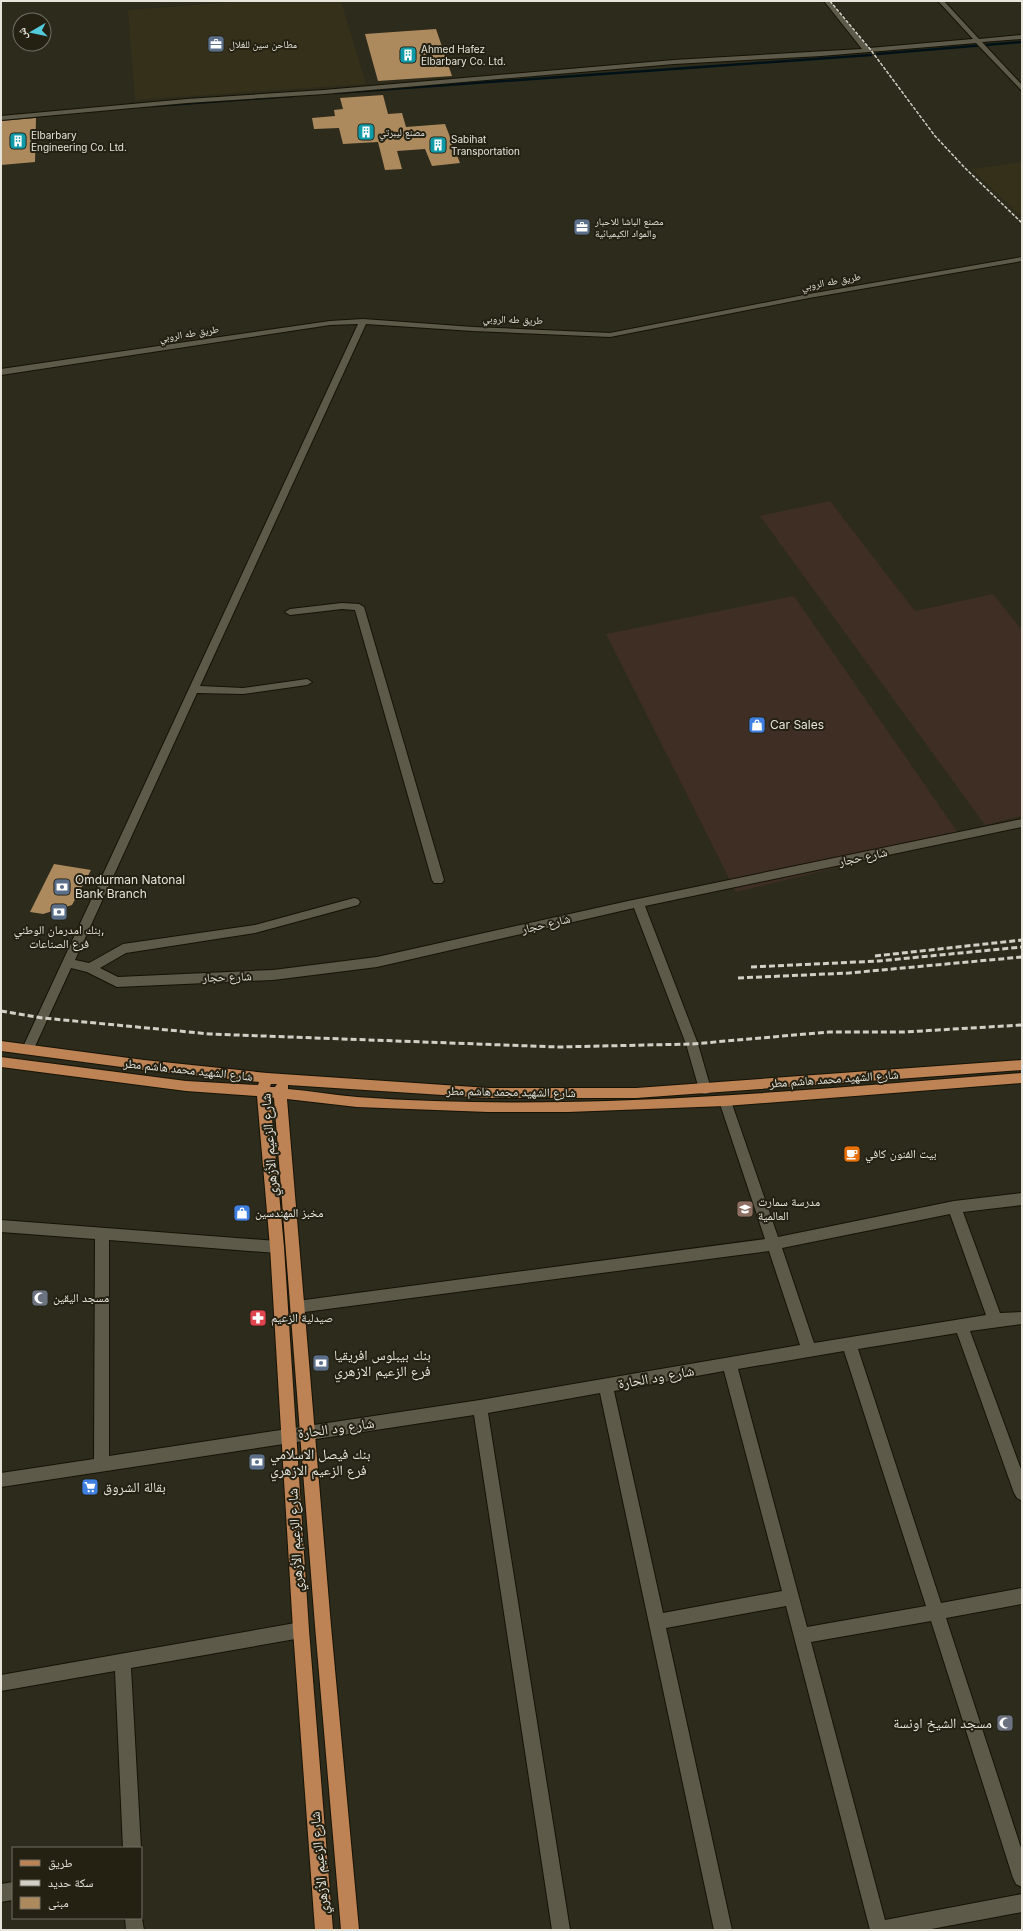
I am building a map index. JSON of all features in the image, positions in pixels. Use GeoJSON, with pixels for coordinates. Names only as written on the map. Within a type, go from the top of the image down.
{"type":"FeatureCollection","features":[{"type":"Feature","properties":{"kind":"main road","name":"شارع الشهيد محمد هاشم مطر"},"geometry":{"type":"LineString","coordinates":[[1,1046],[265,1085]]}},
{"type":"Feature","properties":{"kind":"main road","name":"شارع الشهيد محمد هاشم مطر"},"geometry":{"type":"LineString","coordinates":[[1,1062],[186,1086],[265,1085],[489,1093],[636,1093],[1022,1065]]}},
{"type":"Feature","properties":{"kind":"main road","name":"شارع الشهيد محمد هاشم مطر"},"geometry":{"type":"LineString","coordinates":[[282,1086],[357,1102],[488,1107],[568,1108],[725,1101],[1022,1078]]}},
{"type":"Feature","properties":{"kind":"main road","name":"شارع الزعيم الأزهري"},"geometry":{"type":"LineString","coordinates":[[265,1085],[277,1247],[301,1630],[324,1930]]}},
{"type":"Feature","properties":{"kind":"main road","name":"شارع الزعيم الأزهري"},"geometry":{"type":"LineString","coordinates":[[282,1086],[307,1432],[350,1930]]}},
{"type":"Feature","properties":{"kind":"street"},"geometry":{"type":"LineString","coordinates":[[827,1],[866,50]]}},
{"type":"Feature","properties":{"kind":"street"},"geometry":{"type":"LineString","coordinates":[[941,1],[1022,89]]}},
{"type":"Feature","properties":{"kind":"street"},"geometry":{"type":"LineString","coordinates":[[1,118],[187,101],[332,91],[674,62],[764,58],[866,50],[981,44],[1022,37]]}},
{"type":"Feature","properties":{"kind":"street","name":"طريق طه الروبي"},"geometry":{"type":"LineString","coordinates":[[1,372],[330,323],[364,322],[473,329],[610,334],[809,296],[1022,259]]}},
{"type":"Feature","properties":{"kind":"street"},"geometry":{"type":"LineString","coordinates":[[28,1049],[364,322]]}},
{"type":"Feature","properties":{"kind":"street"},"geometry":{"type":"LineString","coordinates":[[290,612],[342,606],[359,607],[438,880]]}},
{"type":"Feature","properties":{"kind":"street"},"geometry":{"type":"LineString","coordinates":[[194,689],[243,691],[307,682]]}},
{"type":"Feature","properties":{"kind":"street","name":"شارع حجار"},"geometry":{"type":"LineString","coordinates":[[68,964],[90,968],[117,982],[273,975],[384,961],[638,903],[1022,822]]}},
{"type":"Feature","properties":{"kind":"street"},"geometry":{"type":"LineString","coordinates":[[90,968],[123,949],[256,929],[354,902]]}},
{"type":"Feature","properties":{"kind":"street"},"geometry":{"type":"LineString","coordinates":[[638,903],[692,1044],[705,1089]]}},
{"type":"Feature","properties":{"kind":"street"},"geometry":{"type":"LineString","coordinates":[[725,1101],[809,1350]]}},
{"type":"Feature","properties":{"kind":"street"},"geometry":{"type":"LineString","coordinates":[[297,1307],[773,1244],[954,1207],[1022,1199]]}},
{"type":"Feature","properties":{"kind":"street"},"geometry":{"type":"LineString","coordinates":[[954,1207],[995,1320]]}},
{"type":"Feature","properties":{"kind":"street"},"geometry":{"type":"LineString","coordinates":[[1,1226],[277,1247]]}},
{"type":"Feature","properties":{"kind":"street"},"geometry":{"type":"LineString","coordinates":[[101,1464],[102,1233]]}},
{"type":"Feature","properties":{"kind":"street","name":"شارع ود الحارة"},"geometry":{"type":"LineString","coordinates":[[1,1480],[307,1432],[480,1407],[809,1350],[995,1320],[1022,1318]]}},
{"type":"Feature","properties":{"kind":"street"},"geometry":{"type":"LineString","coordinates":[[961,1326],[1022,1493]]}},
{"type":"Feature","properties":{"kind":"street"},"geometry":{"type":"LineString","coordinates":[[849,1344],[1022,1878]]}},
{"type":"Feature","properties":{"kind":"street"},"geometry":{"type":"LineString","coordinates":[[730,1364],[879,1930],[1022,1903]]}},
{"type":"Feature","properties":{"kind":"street"},"geometry":{"type":"LineString","coordinates":[[606,1386],[723,1930]]}},
{"type":"Feature","properties":{"kind":"street"},"geometry":{"type":"LineString","coordinates":[[480,1407],[561,1930]]}},
{"type":"Feature","properties":{"kind":"street"},"geometry":{"type":"LineString","coordinates":[[802,1636],[1022,1596]]}},
{"type":"Feature","properties":{"kind":"street"},"geometry":{"type":"LineString","coordinates":[[656,1622],[791,1597]]}},
{"type":"Feature","properties":{"kind":"street"},"geometry":{"type":"LineString","coordinates":[[1,1683],[301,1630]]}},
{"type":"Feature","properties":{"kind":"street"},"geometry":{"type":"LineString","coordinates":[[123,1661],[132,1847]]}},
{"type":"Feature","properties":{"kind":"street"},"geometry":{"type":"LineString","coordinates":[[1,1893],[12,1891]]}},
{"type":"Feature","properties":{"kind":"street"},"geometry":{"type":"LineString","coordinates":[[134,1919],[135,1930]]}},
{"type":"Feature","properties":{"kind":"shaded area"},"geometry":{"type":"Polygon","coordinates":[[[247,1],[341,1],[366,84],[135,100],[128,10],[247,1]]]}},
{"type":"Feature","properties":{"kind":"shaded area"},"geometry":{"type":"Polygon","coordinates":[[[1022,162],[1022,217],[971,169],[1022,162]]]}},
{"type":"Feature","properties":{"kind":"shaded area"},"geometry":{"type":"Polygon","coordinates":[[[830,501],[915,611],[993,594],[1022,630],[1022,816],[985,825],[760,516],[830,501]]]}},
{"type":"Feature","properties":{"kind":"shaded area","name":"Car Sales"},"geometry":{"type":"Polygon","coordinates":[[[794,596],[961,837],[736,892],[606,634],[794,596]]]}},
{"type":"Feature","properties":{"kind":"building","name":"Ahmed Hafez Elbarbary Co. Ltd."},"geometry":{"type":"Polygon","coordinates":[[[436,29],[452,76],[378,81],[365,34],[436,29]]]}},
{"type":"Feature","properties":{"kind":"building","name":"مصنع ليبرتي"},"geometry":{"type":"Polygon","coordinates":[[[383,95],[388,114],[402,113],[406,127],[445,124],[460,163],[432,166],[425,149],[397,151],[402,169],[385,170],[378,142],[343,144],[339,128],[314,129],[312,118],[335,116],[334,110],[343,109],[340,98],[383,95]]]}},
{"type":"Feature","properties":{"kind":"building","name":"Elbarbary Engineering Co. Ltd."},"geometry":{"type":"Polygon","coordinates":[[[36,118],[35,162],[1,165],[1,121],[36,118]]]}},
{"type":"Feature","properties":{"kind":"building","name":"Omdurman Natonal Bank Branch"},"geometry":{"type":"Polygon","coordinates":[[[54,864],[91,870],[72,905],[43,914],[30,912],[54,864]]]}},
{"type":"Feature","properties":{"kind":"waterway"},"geometry":{"type":"LineString","coordinates":[[877,54],[1022,42]]}},
{"type":"Feature","properties":{"kind":"waterway"},"geometry":{"type":"LineString","coordinates":[[335,93],[871,55]]}},
{"type":"Feature","properties":{"kind":"waterway"},"geometry":{"type":"LineString","coordinates":[[153,106],[292,96]]}},
{"type":"Feature","properties":{"kind":"railway"},"geometry":{"type":"LineString","coordinates":[[830,1],[870,49],[935,136],[965,168],[1022,223]]}},
{"type":"Feature","properties":{"kind":"railway"},"geometry":{"type":"LineString","coordinates":[[875,956],[1022,940]]}},
{"type":"Feature","properties":{"kind":"railway"},"geometry":{"type":"LineString","coordinates":[[751,967],[879,961],[1022,947]]}},
{"type":"Feature","properties":{"kind":"railway"},"geometry":{"type":"LineString","coordinates":[[738,978],[849,973],[1022,957]]}},
{"type":"Feature","properties":{"kind":"railway"},"geometry":{"type":"LineString","coordinates":[[1,1011],[43,1018],[210,1034],[558,1047],[692,1044],[829,1032],[904,1032],[1022,1025]]}},
{"type":"Feature","properties":{"kind":"place","name":"مطاحن سين للغلال"},"geometry":{"type":"Point","coordinates":[216,44]}},
{"type":"Feature","properties":{"kind":"place","name":"Ahmed Hafez Elbarbary Co. Ltd."},"geometry":{"type":"Point","coordinates":[408,55]}},
{"type":"Feature","properties":{"kind":"place","name":"مصنع ليبرتي"},"geometry":{"type":"Point","coordinates":[366,132]}},
{"type":"Feature","properties":{"kind":"place","name":"Elbarbary Engineering Co. Ltd."},"geometry":{"type":"Point","coordinates":[18,141]}},
{"type":"Feature","properties":{"kind":"place","name":"Sabihat Transportation"},"geometry":{"type":"Point","coordinates":[438,145]}},
{"type":"Feature","properties":{"kind":"place","name":"مصنع الباشا للاحبار والمواد الكيميائية"},"geometry":{"type":"Point","coordinates":[582,227]}},
{"type":"Feature","properties":{"kind":"place","name":"Car Sales"},"geometry":{"type":"Point","coordinates":[757,725]}},
{"type":"Feature","properties":{"kind":"place","name":"Omdurman Natonal Bank Branch"},"geometry":{"type":"Point","coordinates":[62,887]}},
{"type":"Feature","properties":{"kind":"place","name":"بنك امدرمان الوطني, فرع الصناعات"},"geometry":{"type":"Point","coordinates":[59,912]}},
{"type":"Feature","properties":{"kind":"place","name":"بيت الفنون كافي"},"geometry":{"type":"Point","coordinates":[852,1154]}},
{"type":"Feature","properties":{"kind":"place","name":"مدرسة سمارت العالمية"},"geometry":{"type":"Point","coordinates":[745,1209]}},
{"type":"Feature","properties":{"kind":"place","name":"مخبز المهندسين"},"geometry":{"type":"Point","coordinates":[242,1213]}},
{"type":"Feature","properties":{"kind":"place","name":"مسجد اليقين"},"geometry":{"type":"Point","coordinates":[40,1298]}},
{"type":"Feature","properties":{"kind":"place","name":"صيدلية الزعيم"},"geometry":{"type":"Point","coordinates":[258,1318]}},
{"type":"Feature","properties":{"kind":"place","name":"بنك بيبلوس افريقيا فرع الزعيم الازهري"},"geometry":{"type":"Point","coordinates":[321,1363]}},
{"type":"Feature","properties":{"kind":"place","name":"بنك فيصل الاسلامي فرع الزعيم الازهري"},"geometry":{"type":"Point","coordinates":[257,1462]}},
{"type":"Feature","properties":{"kind":"place","name":"بقالة الشروق"},"geometry":{"type":"Point","coordinates":[90,1487]}},
{"type":"Feature","properties":{"kind":"place","name":"مسجد الشيخ اونسة"},"geometry":{"type":"Point","coordinates":[1005,1723]}}]}
